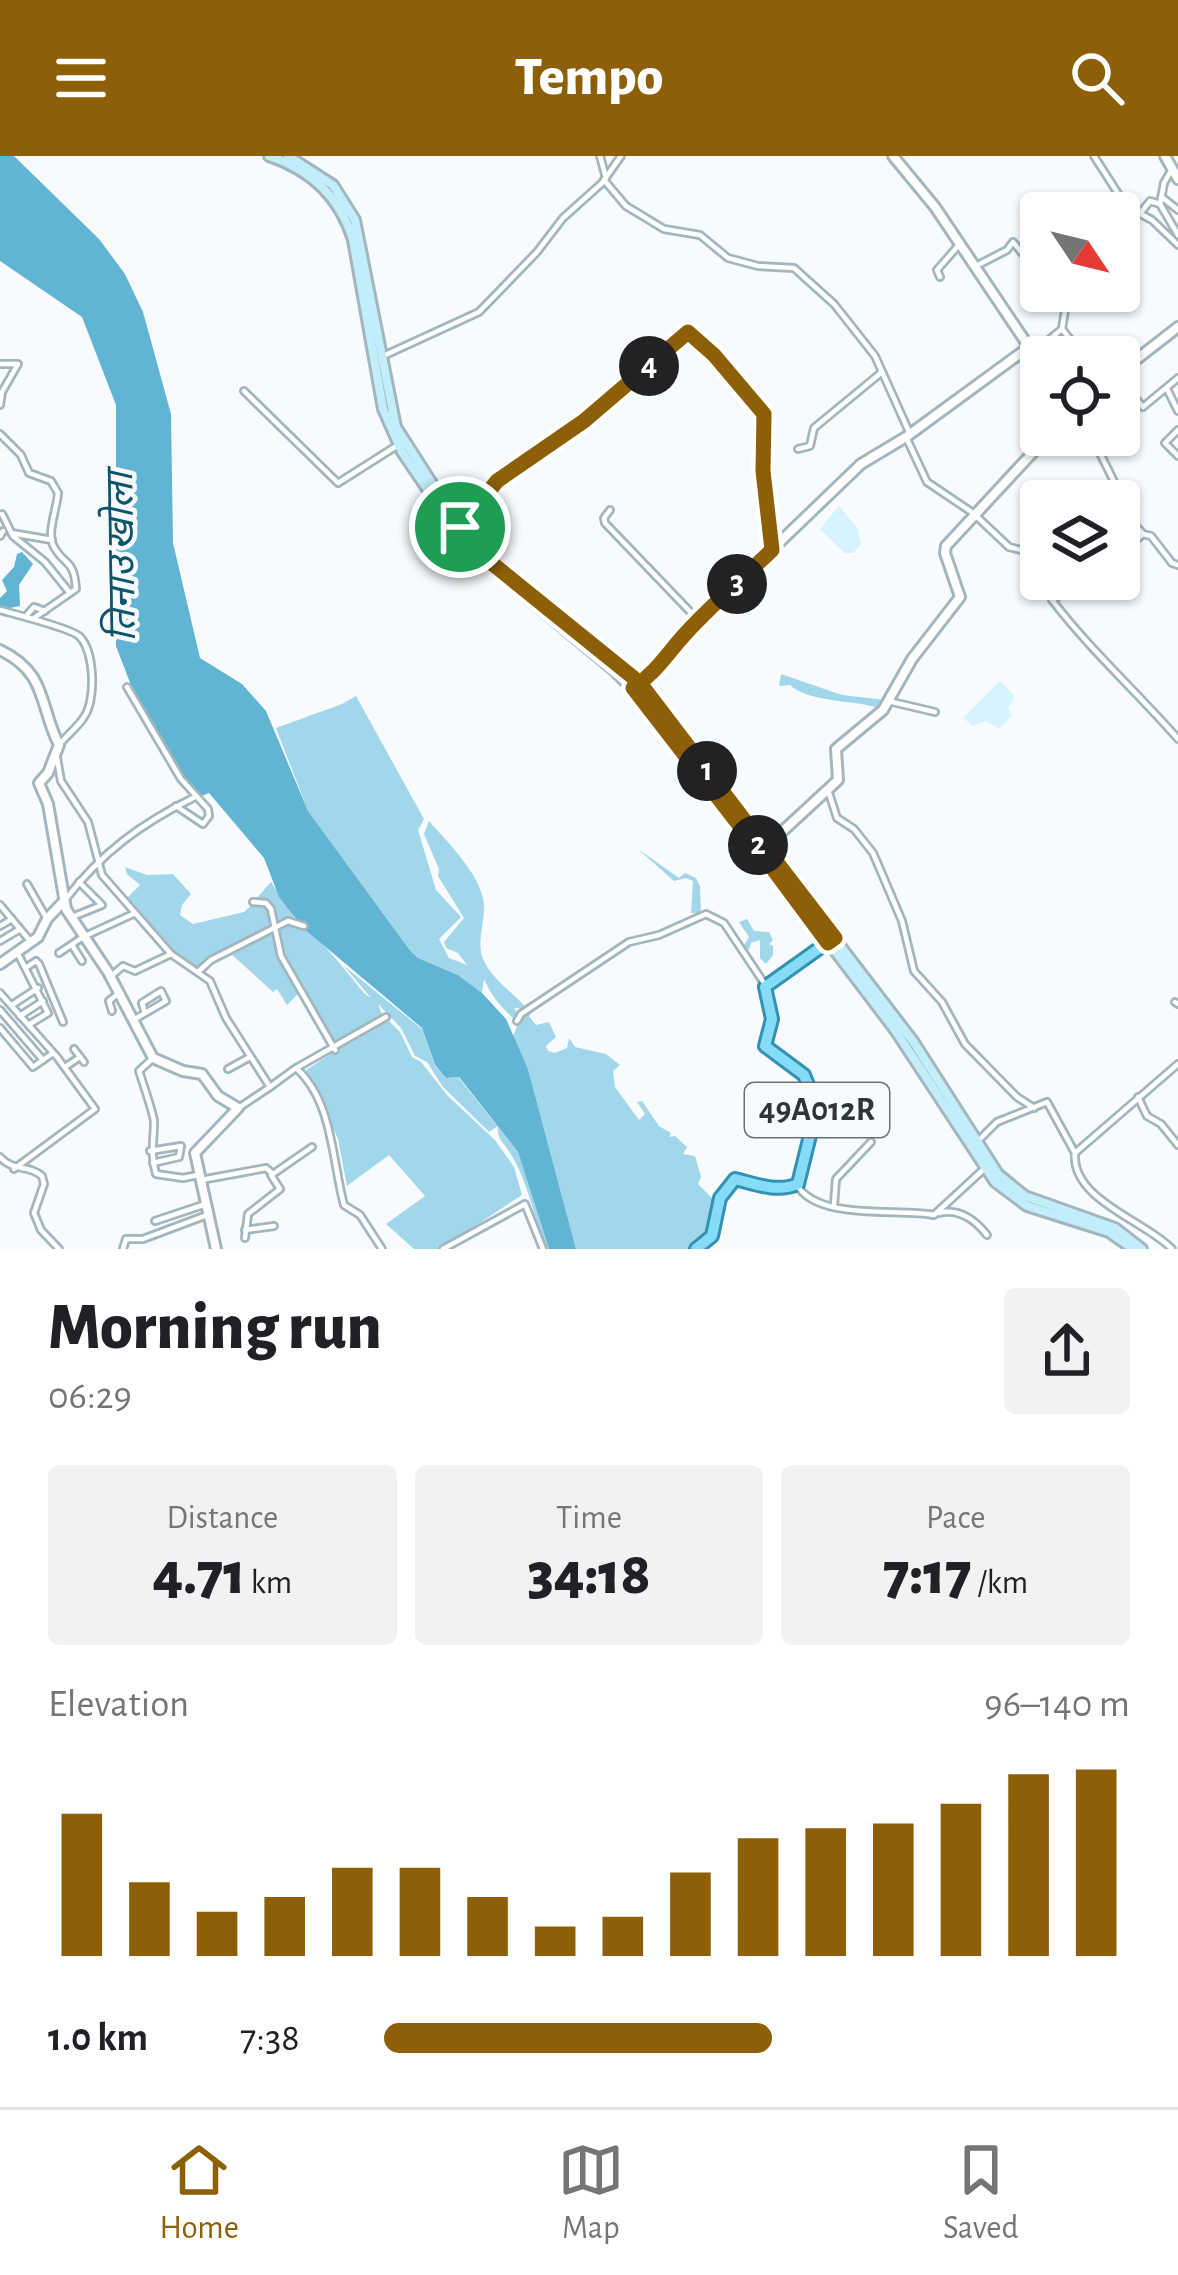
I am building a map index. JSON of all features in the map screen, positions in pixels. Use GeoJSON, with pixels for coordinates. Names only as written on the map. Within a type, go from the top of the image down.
{"type":"FeatureCollection","features":[{"type":"Feature","properties":{"kind":"main road"},"geometry":{"type":"LineString","coordinates":[[268,156],[320,183],[343,213],[383,410],[398,445],[468,549],[638,685]]}},
{"type":"Feature","properties":{"kind":"main road"},"geometry":{"type":"LineString","coordinates":[[288,156],[300,158],[333,185],[355,220],[398,433],[460,527],[489,561],[638,685],[832,940],[994,1168],[1016,1190],[1115,1228],[1142,1249]]}},
{"type":"Feature","properties":{"kind":"main road"},"geometry":{"type":"LineString","coordinates":[[766,986],[832,940]]}},
{"type":"Feature","properties":{"kind":"main road","name":"49A012R"},"geometry":{"type":"LineString","coordinates":[[696,1249],[712,1236],[720,1198],[735,1179],[754,1186],[796,1185],[817,1107],[804,1075],[765,1046],[772,1019],[766,986]]}},
{"type":"Feature","properties":{"kind":"main road"},"geometry":{"type":"LineString","coordinates":[[973,1144],[995,1182],[1021,1202],[1109,1232],[1133,1249]]}},
{"type":"Feature","properties":{"kind":"street"},"geometry":{"type":"LineString","coordinates":[[599,156],[605,179],[626,206],[664,229],[700,235],[728,258],[794,268],[839,310],[875,356],[928,482],[973,513],[1009,547],[1020,550]]}},
{"type":"Feature","properties":{"kind":"street"},"geometry":{"type":"LineString","coordinates":[[381,357],[479,312],[508,285],[563,218],[605,179],[621,156]]}},
{"type":"Feature","properties":{"kind":"street"},"geometry":{"type":"LineString","coordinates":[[1094,156],[1123,202],[1177,239]]}},
{"type":"Feature","properties":{"kind":"street"},"geometry":{"type":"LineString","coordinates":[[1165,156],[1178,179]]}},
{"type":"Feature","properties":{"kind":"street"},"geometry":{"type":"LineString","coordinates":[[895,157],[1024,336]]}},
{"type":"Feature","properties":{"kind":"street"},"geometry":{"type":"LineString","coordinates":[[1172,169],[1161,201],[1177,239]]}},
{"type":"Feature","properties":{"kind":"street"},"geometry":{"type":"LineString","coordinates":[[1141,213],[1150,201],[1161,201],[1178,213],[1171,220]]}},
{"type":"Feature","properties":{"kind":"street"},"geometry":{"type":"LineString","coordinates":[[973,268],[1013,242],[1020,250]]}},
{"type":"Feature","properties":{"kind":"street"},"geometry":{"type":"LineString","coordinates":[[940,278],[937,269],[958,246]]}},
{"type":"Feature","properties":{"kind":"street"},"geometry":{"type":"LineString","coordinates":[[1052,336],[1062,329],[1065,312]]}},
{"type":"Feature","properties":{"kind":"street"},"geometry":{"type":"LineString","coordinates":[[1062,329],[1068,336]]}},
{"type":"Feature","properties":{"kind":"street"},"geometry":{"type":"LineString","coordinates":[[1140,359],[1177,331]]}},
{"type":"Feature","properties":{"kind":"street"},"geometry":{"type":"LineString","coordinates":[[460,527],[497,481],[584,421],[690,332],[763,411],[763,471],[772,550]]}},
{"type":"Feature","properties":{"kind":"street"},"geometry":{"type":"LineString","coordinates":[[638,685],[861,464],[1020,358]]}},
{"type":"Feature","properties":{"kind":"street"},"geometry":{"type":"LineString","coordinates":[[0,364],[18,364],[0,405]]}},
{"type":"Feature","properties":{"kind":"street"},"geometry":{"type":"LineString","coordinates":[[798,449],[810,446],[814,428],[882,372]]}},
{"type":"Feature","properties":{"kind":"street"},"geometry":{"type":"LineString","coordinates":[[1140,402],[1143,407],[1178,378]]}},
{"type":"Feature","properties":{"kind":"street"},"geometry":{"type":"LineString","coordinates":[[1167,388],[1178,411]]}},
{"type":"Feature","properties":{"kind":"street"},"geometry":{"type":"LineString","coordinates":[[244,391],[338,483],[398,445]]}},
{"type":"Feature","properties":{"kind":"street"},"geometry":{"type":"LineString","coordinates":[[1178,430],[1165,443],[1178,454]]}},
{"type":"Feature","properties":{"kind":"street"},"geometry":{"type":"LineString","coordinates":[[0,434],[21,455],[29,473],[51,481],[58,493],[52,540],[54,548],[71,562],[76,589],[30,616]]}},
{"type":"Feature","properties":{"kind":"street"},"geometry":{"type":"LineString","coordinates":[[759,844],[772,841],[838,780],[836,749],[883,710],[912,659],[960,597],[945,553],[973,513],[1029,456]]}},
{"type":"Feature","properties":{"kind":"street"},"geometry":{"type":"LineString","coordinates":[[1102,456],[1143,534],[1151,536],[1178,565]]}},
{"type":"Feature","properties":{"kind":"street"},"geometry":{"type":"LineString","coordinates":[[610,511],[605,523],[699,621]]}},
{"type":"Feature","properties":{"kind":"street"},"geometry":{"type":"LineString","coordinates":[[2,514],[11,533],[45,562],[70,593]]}},
{"type":"Feature","properties":{"kind":"street"},"geometry":{"type":"LineString","coordinates":[[11,533],[52,540]]}},
{"type":"Feature","properties":{"kind":"street"},"geometry":{"type":"LineString","coordinates":[[1052,600],[1119,680],[1178,739]]}},
{"type":"Feature","properties":{"kind":"street"},"geometry":{"type":"LineString","coordinates":[[0,610],[79,635],[92,666],[86,714],[57,749],[38,783],[48,804],[63,902],[135,1019],[153,1058],[202,1074],[218,1096],[238,1108]]}},
{"type":"Feature","properties":{"kind":"street"},"geometry":{"type":"LineString","coordinates":[[0,650],[26,666],[47,703],[61,781],[88,822],[103,875],[172,954],[210,981],[220,1006],[270,1087]]}},
{"type":"Feature","properties":{"kind":"street"},"geometry":{"type":"LineString","coordinates":[[127,686],[181,779],[209,810],[202,824],[176,806]]}},
{"type":"Feature","properties":{"kind":"street"},"geometry":{"type":"LineString","coordinates":[[888,701],[935,712]]}},
{"type":"Feature","properties":{"kind":"street"},"geometry":{"type":"LineString","coordinates":[[1169,729],[1178,723]]}},
{"type":"Feature","properties":{"kind":"street"},"geometry":{"type":"LineString","coordinates":[[828,790],[837,818],[854,829],[873,853],[902,921],[914,971],[942,1002],[965,1044],[1034,1108]]}},
{"type":"Feature","properties":{"kind":"street"},"geometry":{"type":"LineString","coordinates":[[0,964],[38,937],[46,920],[97,861],[141,825],[195,797]]}},
{"type":"Feature","properties":{"kind":"street"},"geometry":{"type":"LineString","coordinates":[[71,918],[102,906],[79,882]]}},
{"type":"Feature","properties":{"kind":"street"},"geometry":{"type":"LineString","coordinates":[[27,884],[46,920]]}},
{"type":"Feature","properties":{"kind":"street"},"geometry":{"type":"LineString","coordinates":[[253,902],[266,903],[271,909],[286,966],[335,1050]]}},
{"type":"Feature","properties":{"kind":"street"},"geometry":{"type":"LineString","coordinates":[[1,908],[31,942]]}},
{"type":"Feature","properties":{"kind":"street"},"geometry":{"type":"LineString","coordinates":[[59,953],[134,914]]}},
{"type":"Feature","properties":{"kind":"street"},"geometry":{"type":"LineString","coordinates":[[517,1021],[628,942],[659,935],[706,914],[724,922],[766,986]]}},
{"type":"Feature","properties":{"kind":"street"},"geometry":{"type":"LineString","coordinates":[[0,926],[12,919]]}},
{"type":"Feature","properties":{"kind":"street"},"geometry":{"type":"LineString","coordinates":[[198,972],[211,960],[291,920],[304,926]]}},
{"type":"Feature","properties":{"kind":"street"},"geometry":{"type":"LineString","coordinates":[[0,941],[20,929]]}},
{"type":"Feature","properties":{"kind":"street"},"geometry":{"type":"LineString","coordinates":[[72,945],[82,961]]}},
{"type":"Feature","properties":{"kind":"street"},"geometry":{"type":"LineString","coordinates":[[17,952],[48,1013]]}},
{"type":"Feature","properties":{"kind":"street"},"geometry":{"type":"LineString","coordinates":[[110,977],[123,966],[135,971],[172,954]]}},
{"type":"Feature","properties":{"kind":"street"},"geometry":{"type":"LineString","coordinates":[[27,967],[38,962],[63,1022]]}},
{"type":"Feature","properties":{"kind":"street"},"geometry":{"type":"LineString","coordinates":[[11,1006],[38,988]]}},
{"type":"Feature","properties":{"kind":"street"},"geometry":{"type":"LineString","coordinates":[[135,1019],[146,1013],[166,1001],[161,991],[142,1005],[146,1013]]}},
{"type":"Feature","properties":{"kind":"street"},"geometry":{"type":"LineString","coordinates":[[0,992],[95,1109],[14,1169]]}},
{"type":"Feature","properties":{"kind":"street"},"geometry":{"type":"LineString","coordinates":[[112,1011],[109,1001],[119,993]]}},
{"type":"Feature","properties":{"kind":"street"},"geometry":{"type":"LineString","coordinates":[[20,1016],[43,1001]]}},
{"type":"Feature","properties":{"kind":"street"},"geometry":{"type":"LineString","coordinates":[[28,1025],[60,1008]]}},
{"type":"Feature","properties":{"kind":"street"},"geometry":{"type":"LineString","coordinates":[[0,1010],[43,1060]]}},
{"type":"Feature","properties":{"kind":"street"},"geometry":{"type":"LineString","coordinates":[[153,1163],[196,1152],[238,1108],[257,1100],[296,1068],[386,1017]]}},
{"type":"Feature","properties":{"kind":"street"},"geometry":{"type":"LineString","coordinates":[[0,1028],[32,1066],[53,1053]]}},
{"type":"Feature","properties":{"kind":"street"},"geometry":{"type":"LineString","coordinates":[[64,1067],[82,1059],[74,1049]]}},
{"type":"Feature","properties":{"kind":"street"},"geometry":{"type":"LineString","coordinates":[[228,1069],[250,1057]]}},
{"type":"Feature","properties":{"kind":"street"},"geometry":{"type":"LineString","coordinates":[[153,1058],[139,1071],[153,1115],[150,1150],[158,1175],[199,1177],[266,1168],[280,1189],[248,1214],[244,1238]]}},
{"type":"Feature","properties":{"kind":"street"},"geometry":{"type":"LineString","coordinates":[[1075,1153],[1178,1064]]}},
{"type":"Feature","properties":{"kind":"street"},"geometry":{"type":"LineString","coordinates":[[296,1068],[311,1088],[330,1132],[344,1205],[360,1215],[382,1249]]}},
{"type":"Feature","properties":{"kind":"street"},"geometry":{"type":"LineString","coordinates":[[1138,1096],[1147,1116],[1161,1124],[1178,1145]]}},
{"type":"Feature","properties":{"kind":"street"},"geometry":{"type":"LineString","coordinates":[[973,1144],[997,1122],[1047,1102],[1075,1153],[1077,1172],[1115,1212],[1172,1249]]}},
{"type":"Feature","properties":{"kind":"street"},"geometry":{"type":"LineString","coordinates":[[834,1205],[836,1179],[871,1142]]}},
{"type":"Feature","properties":{"kind":"street"},"geometry":{"type":"LineString","coordinates":[[150,1150],[179,1144],[180,1154]]}},
{"type":"Feature","properties":{"kind":"street"},"geometry":{"type":"LineString","coordinates":[[271,1175],[312,1148]]}},
{"type":"Feature","properties":{"kind":"street"},"geometry":{"type":"LineString","coordinates":[[196,1152],[216,1249]]}},
{"type":"Feature","properties":{"kind":"street"},"geometry":{"type":"LineString","coordinates":[[0,1156],[14,1169],[34,1170],[42,1176],[34,1214],[58,1249]]}},
{"type":"Feature","properties":{"kind":"street"},"geometry":{"type":"LineString","coordinates":[[934,1215],[985,1168]]}},
{"type":"Feature","properties":{"kind":"street"},"geometry":{"type":"LineString","coordinates":[[796,1185],[808,1200],[880,1213],[949,1211],[967,1216],[987,1235]]}},
{"type":"Feature","properties":{"kind":"street"},"geometry":{"type":"LineString","coordinates":[[443,1249],[525,1204],[543,1249]]}},
{"type":"Feature","properties":{"kind":"street"},"geometry":{"type":"LineString","coordinates":[[155,1221],[207,1209]]}},
{"type":"Feature","properties":{"kind":"street"},"geometry":{"type":"LineString","coordinates":[[123,1249],[126,1239],[143,1239],[207,1209]]}},
{"type":"Feature","properties":{"kind":"street"},"geometry":{"type":"LineString","coordinates":[[245,1230],[274,1226]]}},
{"type":"Feature","properties":{"kind":"shaded area"},"geometry":{"type":"Polygon","coordinates":[[[839,506],[858,529],[861,544],[853,553],[845,553],[820,529],[839,506]]]}},
{"type":"Feature","properties":{"kind":"shaded area"},"geometry":{"type":"Polygon","coordinates":[[[781,674],[842,695],[886,700],[875,707],[818,698],[790,685],[779,686],[781,674]]]}},
{"type":"Feature","properties":{"kind":"shaded area"},"geometry":{"type":"Polygon","coordinates":[[[1000,681],[1012,693],[1008,708],[1012,715],[999,729],[986,721],[973,726],[963,718],[1000,681]]]}},
{"type":"Feature","properties":{"kind":"shaded area"},"geometry":{"type":"Polygon","coordinates":[[[356,696],[424,819],[418,830],[436,890],[461,917],[439,939],[449,958],[467,965],[444,942],[464,918],[438,876],[424,834],[429,821],[479,887],[484,911],[481,953],[492,973],[527,1009],[514,1008],[515,1020],[484,979],[482,993],[409,949],[308,811],[276,728],[356,696]]]}},
{"type":"Feature","properties":{"kind":"shaded area"},"geometry":{"type":"Polygon","coordinates":[[[638,849],[679,878],[685,873],[696,878],[701,914],[691,913],[693,881],[674,881],[638,849]]]}},
{"type":"Feature","properties":{"kind":"shaded area"},"geometry":{"type":"Polygon","coordinates":[[[125,867],[147,875],[173,874],[191,894],[180,915],[193,924],[244,912],[254,903],[268,906],[278,951],[300,992],[287,1005],[277,989],[273,992],[229,952],[197,970],[158,938],[126,899],[140,885],[125,867]]]}},
{"type":"Feature","properties":{"kind":"shaded area"},"geometry":{"type":"Polygon","coordinates":[[[271,882],[294,917],[289,920],[321,943],[366,995],[371,998],[343,965],[422,1029],[435,1066],[446,1078],[458,1077],[497,1126],[489,1132],[443,1087],[378,1004],[383,1017],[333,1049],[284,962],[274,910],[255,900],[271,882]]]}},
{"type":"Feature","properties":{"kind":"shaded area"},"geometry":{"type":"Polygon","coordinates":[[[747,919],[754,931],[769,932],[773,940],[769,944],[773,955],[766,964],[760,958],[760,940],[751,943],[749,950],[743,947],[749,937],[739,922],[747,919]]]}},
{"type":"Feature","properties":{"kind":"shaded area"},"geometry":{"type":"Polygon","coordinates":[[[536,1005],[529,1016],[536,1025],[549,1022],[556,1037],[546,1046],[548,1051],[567,1048],[569,1038],[575,1047],[606,1054],[620,1065],[613,1071],[615,1087],[639,1120],[645,1114],[637,1102],[642,1101],[659,1126],[671,1133],[669,1137],[675,1136],[687,1147],[683,1154],[695,1156],[701,1177],[698,1184],[714,1200],[712,1232],[689,1249],[576,1249],[528,1069],[513,1036],[522,1015],[536,1005]]]}},
{"type":"Feature","properties":{"kind":"shaded area"},"geometry":{"type":"Polygon","coordinates":[[[386,1018],[400,1032],[412,1057],[495,1140],[514,1167],[522,1195],[440,1249],[414,1249],[386,1224],[425,1196],[389,1155],[347,1186],[338,1139],[306,1070],[386,1018]]]}},
{"type":"Feature","properties":{"kind":"shaded area"},"geometry":{"type":"Polygon","coordinates":[[[498,1127],[518,1152],[549,1249],[545,1249],[526,1187],[498,1127]]]}},
{"type":"Feature","properties":{"kind":"water","name":"तिनाउ खोला"},"geometry":{"type":"Polygon","coordinates":[[[0,156],[14,156],[99,239],[125,274],[143,312],[171,414],[173,543],[200,658],[242,684],[266,711],[308,811],[409,949],[418,958],[458,975],[506,1019],[528,1069],[576,1249],[549,1249],[518,1152],[459,1077],[446,1078],[435,1065],[422,1028],[303,928],[279,897],[264,858],[209,793],[197,798],[145,722],[116,646],[116,405],[82,317],[0,261],[0,156]]]}},
{"type":"Feature","properties":{"kind":"water"},"geometry":{"type":"Polygon","coordinates":[[[22,552],[33,564],[19,585],[20,606],[0,610],[0,598],[7,591],[2,580],[22,552]]]}},
{"type":"Feature","properties":{"kind":"waterway"},"geometry":{"type":"LineString","coordinates":[[323,182],[336,197]]}},
{"type":"Feature","properties":{"kind":"waterway"},"geometry":{"type":"LineString","coordinates":[[384,392],[388,412]]}},
{"type":"Feature","properties":{"kind":"waterway"},"geometry":{"type":"LineString","coordinates":[[902,1033],[929,1076]]}},
{"type":"Feature","properties":{"kind":"route"},"geometry":{"type":"LineString","coordinates":[[460,527],[489,561],[640,683],[762,843],[756,846],[828,943],[835,938],[762,843],[756,846],[743,830],[633,688],[640,683],[655,672],[684,634],[772,550],[763,471],[764,414],[714,355],[688,332],[584,421],[497,481],[460,527]]}}]}
